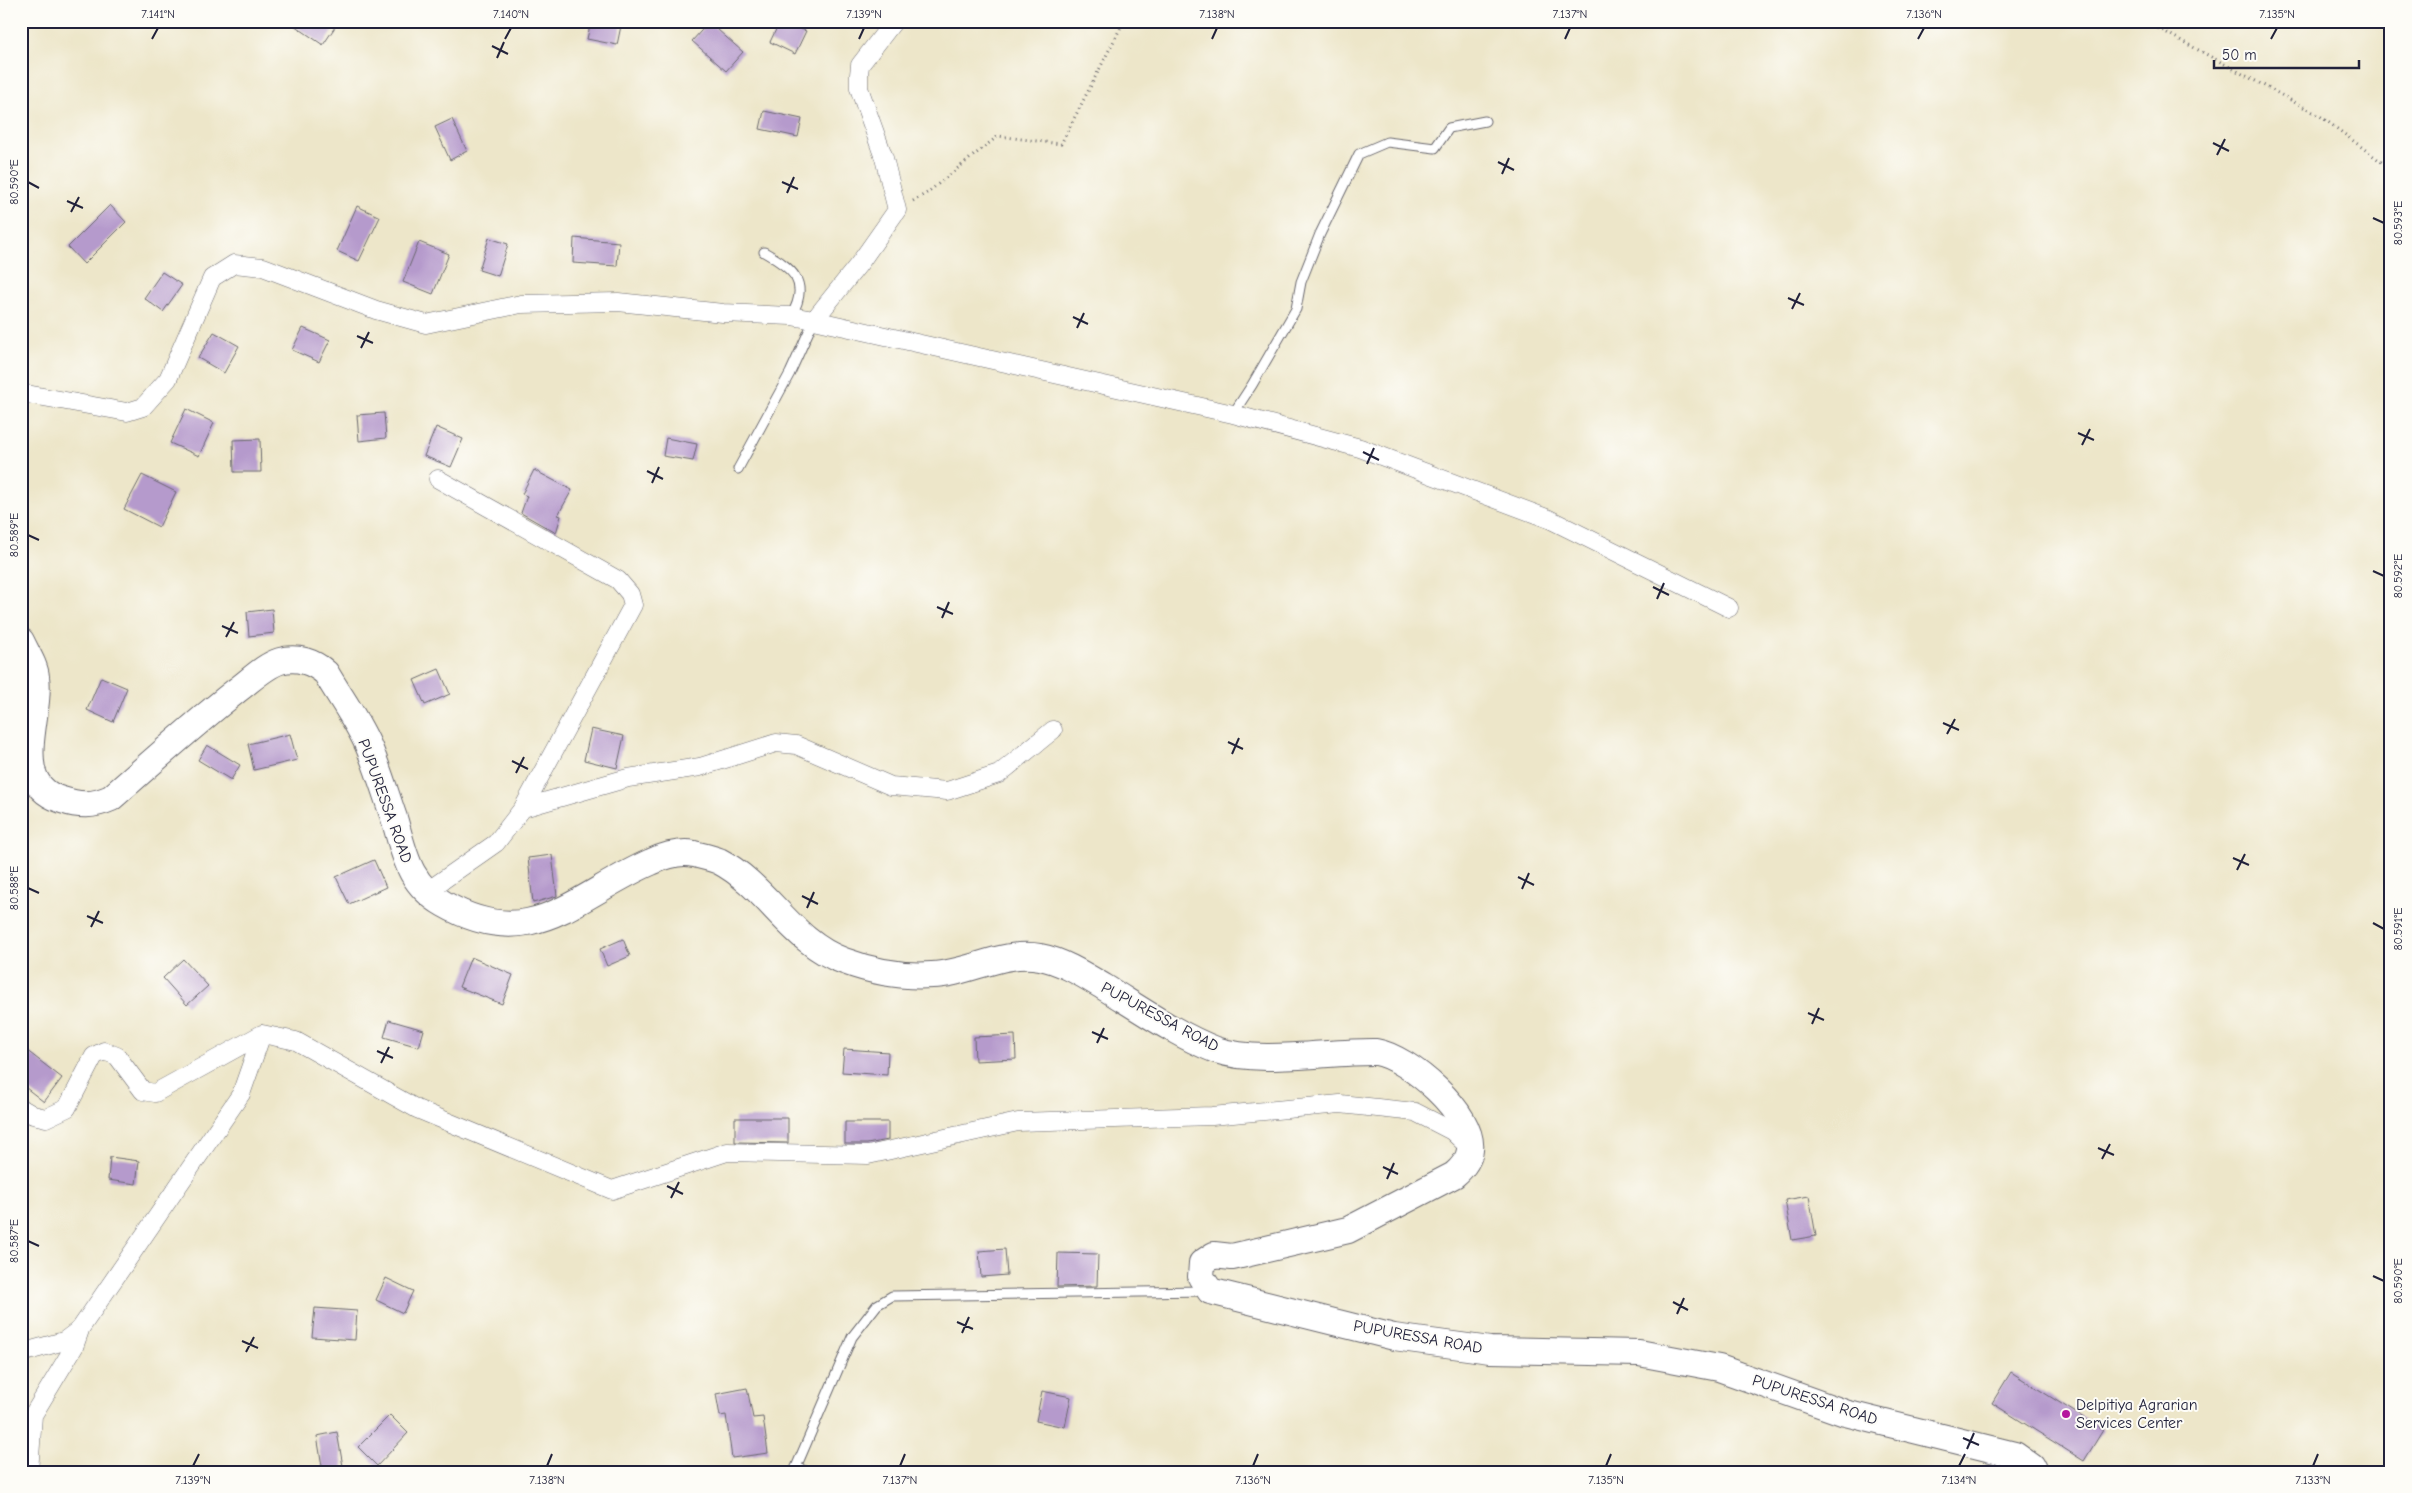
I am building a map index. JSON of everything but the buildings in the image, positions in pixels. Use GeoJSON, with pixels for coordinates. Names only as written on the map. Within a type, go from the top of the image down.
{"type":"FeatureCollection","features":[{"type":"Feature","properties":{"kind":"main road","name":"PUPURESSA ROAD"},"geometry":{"type":"LineString","coordinates":[[21,641],[36,675],[36,703],[30,744],[32,771],[39,786],[50,796],[82,805],[95,804],[111,798],[205,716],[266,668],[281,660],[301,660],[317,664],[326,673],[368,745],[406,861],[426,892],[470,918],[495,923],[531,923],[570,908],[634,869],[665,856],[689,853],[718,861],[748,882],[814,946],[841,961],[878,971],[934,975],[1016,956],[1040,957],[1069,968],[1156,1019],[1216,1050],[1247,1057],[1360,1052],[1388,1054],[1436,1086],[1460,1118],[1471,1149]]}},
{"type":"Feature","properties":{"kind":"main road"},"geometry":{"type":"LineString","coordinates":[[1210,1292],[1201,1277],[1202,1263],[1214,1255],[1232,1257],[1348,1230],[1454,1176],[1466,1162],[1471,1149]]}},
{"type":"Feature","properties":{"kind":"main road","name":"PUPURESSA ROAD"},"geometry":{"type":"LineString","coordinates":[[1210,1292],[1394,1337],[1490,1350],[1639,1354],[1719,1368],[1845,1413],[2015,1455],[2032,1467],[2034,1472]]}},
{"type":"Feature","properties":{"kind":"street"},"geometry":{"type":"LineString","coordinates":[[814,320],[859,264],[897,210],[884,158],[859,88],[860,64],[894,21]]}},
{"type":"Feature","properties":{"kind":"street"},"geometry":{"type":"LineString","coordinates":[[21,393],[127,412],[143,407],[168,379],[212,278],[234,264],[262,267],[376,310],[426,324],[521,304],[618,302],[723,313],[791,316],[1232,414],[1360,448],[1549,519],[1730,608]]}},
{"type":"Feature","properties":{"kind":"street"},"geometry":{"type":"LineString","coordinates":[[426,892],[496,843],[523,808],[633,605],[630,594],[618,580],[438,479]]}},
{"type":"Feature","properties":{"kind":"street"},"geometry":{"type":"LineString","coordinates":[[523,808],[628,778],[700,767],[776,743],[796,745],[890,786],[948,791],[999,774],[1053,730]]}},
{"type":"Feature","properties":{"kind":"street"},"geometry":{"type":"LineString","coordinates":[[29,1472],[33,1415],[74,1347],[80,1329],[241,1094],[262,1034]]}},
{"type":"Feature","properties":{"kind":"street"},"geometry":{"type":"LineString","coordinates":[[21,1108],[33,1116],[46,1118],[68,1108],[94,1056],[104,1051],[117,1056],[143,1091],[155,1093],[262,1034],[296,1041],[417,1109],[612,1190],[727,1152],[868,1155],[1018,1122],[1212,1116],[1340,1104],[1415,1112],[1452,1131],[1471,1149]]}},
{"type":"Feature","properties":{"kind":"street"},"geometry":{"type":"LineString","coordinates":[[21,1353],[64,1341],[80,1329]]}},
{"type":"Feature","properties":{"kind":"lane"},"geometry":{"type":"LineString","coordinates":[[1232,414],[1252,385],[1296,309],[1301,282],[1320,234],[1359,154],[1387,142],[1435,148],[1449,128],[1485,121]]}},
{"type":"Feature","properties":{"kind":"lane"},"geometry":{"type":"LineString","coordinates":[[764,252],[790,269],[797,280],[800,301],[791,316]]}},
{"type":"Feature","properties":{"kind":"lane"},"geometry":{"type":"LineString","coordinates":[[738,469],[790,373],[814,320]]}},
{"type":"Feature","properties":{"kind":"lane"},"geometry":{"type":"LineString","coordinates":[[808,1472],[795,1470],[852,1337],[877,1304],[892,1296],[1184,1290],[1210,1292]]}},
{"type":"Feature","properties":{"kind":"path"},"geometry":{"type":"LineString","coordinates":[[897,210],[927,193],[998,136],[1060,144],[1124,21]]}},
{"type":"Feature","properties":{"kind":"path"},"geometry":{"type":"LineString","coordinates":[[2145,21],[2320,116],[2391,168]]}},
{"type":"Feature","properties":{"kind":"place","name":"Delpitiya Agrarian Services Center"},"geometry":{"type":"Point","coordinates":[2066,1414]}}]}
